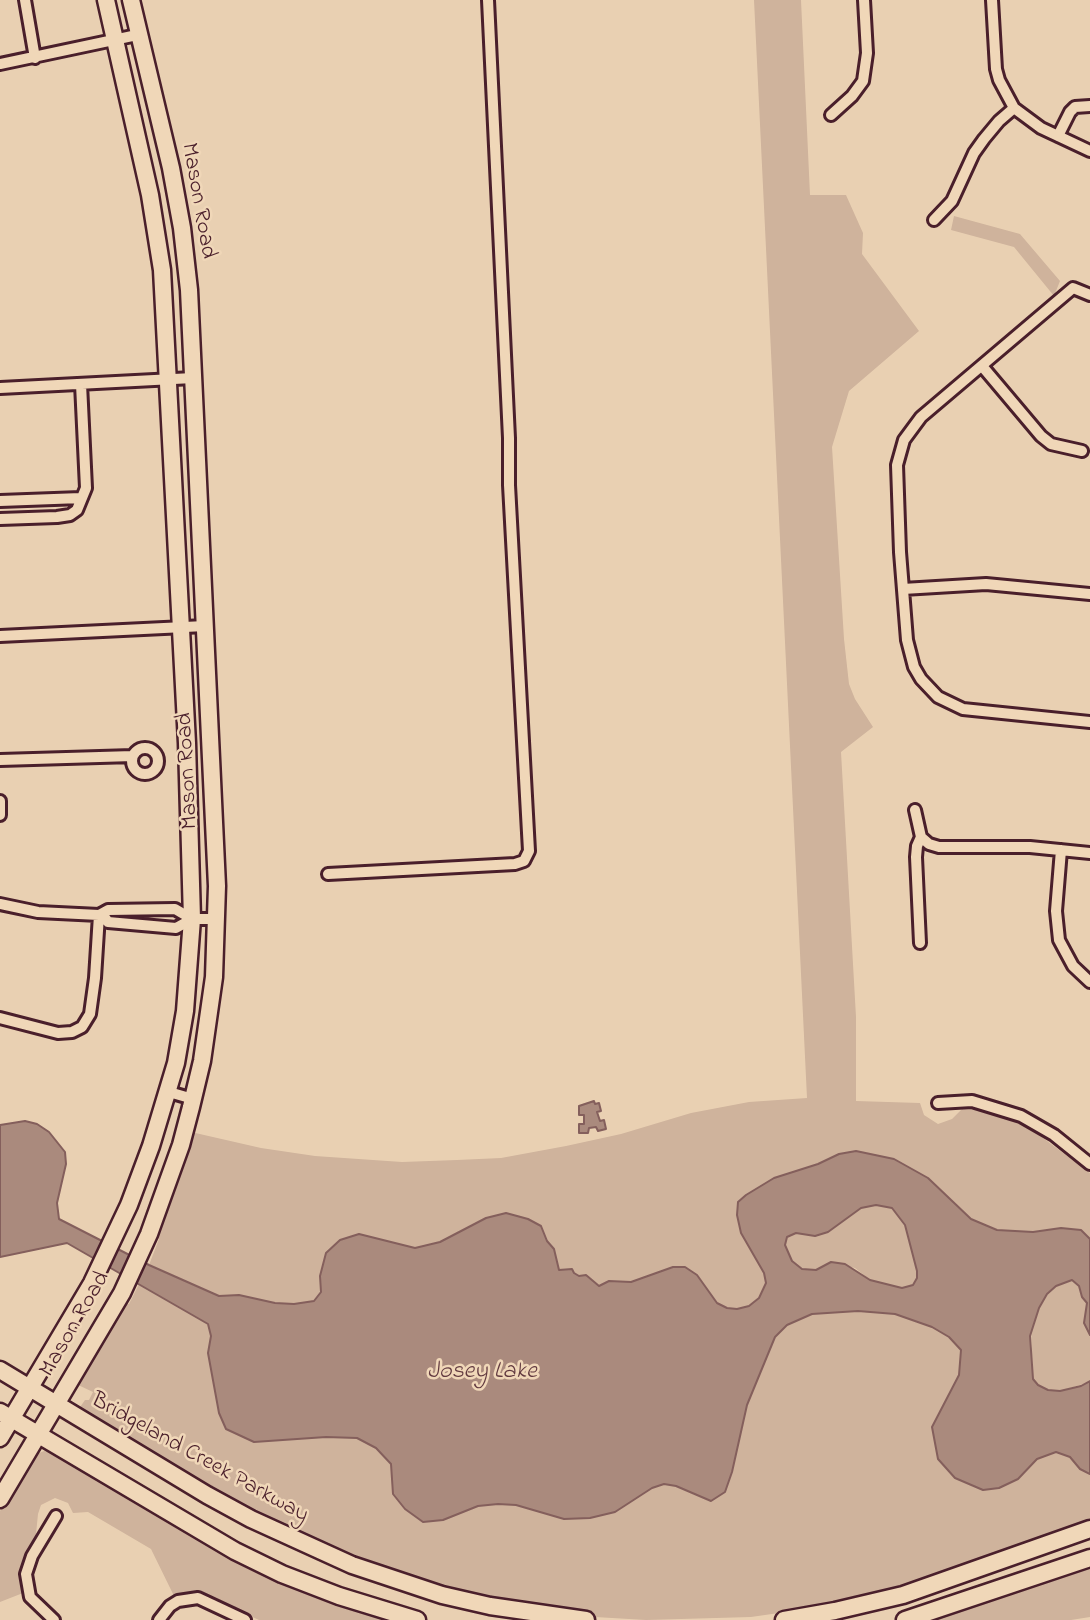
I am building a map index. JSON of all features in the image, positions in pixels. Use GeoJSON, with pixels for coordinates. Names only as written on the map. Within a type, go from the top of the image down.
{"type":"FeatureCollection","features":[{"type":"Feature","properties":{"kind":"main road","name":"Mason Road"},"geometry":{"type":"LineString","coordinates":[[0,1438],[6,1416],[30,1388],[92,1283],[121,1223],[169,1093],[185,1011],[192,919],[181,627],[158,238],[106,0]]}},
{"type":"Feature","properties":{"kind":"main road","name":"Mason Road"},"geometry":{"type":"LineString","coordinates":[[0,1499],[122,1293],[149,1234],[181,1145],[193,1099],[202,1061],[214,977],[217,886],[189,290],[182,228],[171,168],[137,35],[131,0]]}},
{"type":"Feature","properties":{"kind":"main road","name":"Bridgeland Creek Parkway"},"geometry":{"type":"LineString","coordinates":[[0,1370],[251,1519],[352,1565],[442,1595],[489,1606],[586,1620]]}},
{"type":"Feature","properties":{"kind":"main road"},"geometry":{"type":"LineString","coordinates":[[6,1416],[234,1551],[282,1574],[339,1596],[417,1620]]}},
{"type":"Feature","properties":{"kind":"main road"},"geometry":{"type":"LineString","coordinates":[[784,1620],[903,1595],[1090,1530]]}},
{"type":"Feature","properties":{"kind":"main road"},"geometry":{"type":"LineString","coordinates":[[905,1620],[1090,1558]]}},
{"type":"Feature","properties":{"kind":"street"},"geometry":{"type":"LineString","coordinates":[[25,0],[35,58]]}},
{"type":"Feature","properties":{"kind":"street"},"geometry":{"type":"LineString","coordinates":[[328,874],[515,864],[524,861],[529,851],[509,485],[488,0]]}},
{"type":"Feature","properties":{"kind":"street"},"geometry":{"type":"LineString","coordinates":[[831,115],[852,96],[863,81],[867,53],[864,0]]}},
{"type":"Feature","properties":{"kind":"street"},"geometry":{"type":"LineString","coordinates":[[992,0],[996,69],[1014,108],[1041,128],[1090,151]]}},
{"type":"Feature","properties":{"kind":"street"},"geometry":{"type":"LineString","coordinates":[[0,64],[137,35]]}},
{"type":"Feature","properties":{"kind":"street"},"geometry":{"type":"LineString","coordinates":[[1058,136],[1070,111],[1083,105],[1090,106]]}},
{"type":"Feature","properties":{"kind":"street"},"geometry":{"type":"LineString","coordinates":[[934,220],[952,201],[974,153],[984,139],[1014,108]]}},
{"type":"Feature","properties":{"kind":"street"},"geometry":{"type":"LineString","coordinates":[[1090,295],[1073,288],[921,417],[911,429],[899,453],[898,490],[903,589],[910,655],[921,679],[938,697],[955,706],[978,712],[1090,722]]}},
{"type":"Feature","properties":{"kind":"street"},"geometry":{"type":"LineString","coordinates":[[982,366],[1041,436],[1051,444],[1082,451]]}},
{"type":"Feature","properties":{"kind":"street"},"geometry":{"type":"LineString","coordinates":[[0,388],[193,378]]}},
{"type":"Feature","properties":{"kind":"street"},"geometry":{"type":"LineString","coordinates":[[0,519],[70,515],[76,510],[86,488],[81,384]]}},
{"type":"Feature","properties":{"kind":"street"},"geometry":{"type":"LineString","coordinates":[[0,501],[81,498]]}},
{"type":"Feature","properties":{"kind":"street"},"geometry":{"type":"LineString","coordinates":[[903,589],[986,584],[1090,594]]}},
{"type":"Feature","properties":{"kind":"street"},"geometry":{"type":"LineString","coordinates":[[0,636],[205,626]]}},
{"type":"Feature","properties":{"kind":"street"},"geometry":{"type":"LineString","coordinates":[[0,760],[133,755]]}},
{"type":"Feature","properties":{"kind":"street"},"geometry":{"type":"LineString","coordinates":[[0,800],[0,815]]}},
{"type":"Feature","properties":{"kind":"street"},"geometry":{"type":"LineString","coordinates":[[915,810],[921,837],[929,844],[939,847],[997,847],[1090,853]]}},
{"type":"Feature","properties":{"kind":"street"},"geometry":{"type":"LineString","coordinates":[[920,943],[916,857],[921,837]]}},
{"type":"Feature","properties":{"kind":"street"},"geometry":{"type":"LineString","coordinates":[[1061,850],[1056,911],[1059,940],[1073,966],[1090,982]]}},
{"type":"Feature","properties":{"kind":"street"},"geometry":{"type":"LineString","coordinates":[[0,904],[38,912],[101,915],[108,910],[176,909],[192,919]]}},
{"type":"Feature","properties":{"kind":"street"},"geometry":{"type":"LineString","coordinates":[[101,915],[108,922],[176,928],[192,919],[216,919]]}},
{"type":"Feature","properties":{"kind":"street"},"geometry":{"type":"LineString","coordinates":[[0,1018],[58,1033],[72,1032],[82,1027],[90,1014],[101,915]]}},
{"type":"Feature","properties":{"kind":"street"},"geometry":{"type":"LineString","coordinates":[[169,1093],[193,1099]]}},
{"type":"Feature","properties":{"kind":"street"},"geometry":{"type":"LineString","coordinates":[[938,1103],[972,1101],[1021,1116],[1054,1135],[1090,1164]]}},
{"type":"Feature","properties":{"kind":"street"},"geometry":{"type":"LineString","coordinates":[[54,1620],[30,1597],[26,1574],[32,1556],[56,1516]]}},
{"type":"Feature","properties":{"kind":"street"},"geometry":{"type":"LineString","coordinates":[[159,1620],[170,1606],[178,1601],[198,1598],[245,1620]]}},
{"type":"Feature","properties":{"kind":"shaded area"},"geometry":{"type":"Polygon","coordinates":[[[754,0],[801,0],[810,195],[846,195],[863,233],[862,254],[919,331],[849,391],[832,447],[849,684],[873,727],[841,752],[856,1017],[856,1101],[920,1103],[924,1115],[938,1124],[952,1119],[963,1108],[971,1108],[1017,1122],[1035,1132],[1090,1173],[1090,1239],[1081,1230],[1062,1228],[1033,1232],[997,1230],[971,1219],[928,1178],[894,1159],[839,1154],[818,1164],[774,1178],[739,1202],[741,1233],[764,1273],[766,1283],[760,1298],[749,1306],[737,1309],[717,1303],[685,1267],[673,1267],[631,1282],[609,1281],[599,1286],[586,1275],[579,1276],[559,1270],[554,1249],[547,1241],[541,1226],[486,1218],[440,1242],[415,1248],[359,1234],[320,1276],[321,1292],[314,1301],[294,1304],[239,1295],[219,1296],[149,1265],[159,1239],[155,1236],[191,1132],[261,1148],[315,1156],[402,1162],[501,1158],[621,1134],[691,1113],[749,1102],[807,1098],[754,0]]]}},
{"type":"Feature","properties":{"kind":"shaded area"},"geometry":{"type":"Polygon","coordinates":[[[954,216],[1020,234],[1060,281],[1054,296],[1014,247],[951,230],[954,216]]]}},
{"type":"Feature","properties":{"kind":"shaded area"},"geometry":{"type":"Polygon","coordinates":[[[876,1205],[892,1208],[905,1225],[917,1271],[913,1285],[902,1288],[870,1280],[855,1268],[831,1262],[816,1270],[802,1269],[792,1261],[785,1245],[787,1237],[796,1233],[815,1236],[828,1232],[861,1208],[876,1205]]]}},
{"type":"Feature","properties":{"kind":"shaded area"},"geometry":{"type":"Polygon","coordinates":[[[1073,1280],[1079,1286],[1088,1306],[1084,1323],[1090,1335],[1090,1382],[1060,1391],[1048,1390],[1033,1380],[1031,1328],[1047,1294],[1056,1286],[1073,1280]]]}},
{"type":"Feature","properties":{"kind":"shaded area"},"geometry":{"type":"Polygon","coordinates":[[[139,1284],[208,1324],[211,1336],[208,1353],[219,1413],[226,1429],[254,1442],[326,1437],[357,1438],[376,1448],[391,1465],[393,1494],[443,1520],[478,1506],[498,1504],[516,1505],[564,1519],[590,1518],[615,1512],[652,1488],[664,1484],[676,1486],[710,1501],[725,1492],[747,1405],[775,1337],[787,1325],[812,1314],[858,1311],[895,1314],[932,1327],[949,1337],[962,1350],[959,1375],[945,1401],[938,1459],[955,1478],[983,1490],[1018,1479],[1037,1459],[1056,1452],[1070,1457],[1080,1469],[1090,1474],[1090,1524],[940,1579],[807,1609],[751,1617],[646,1620],[578,1616],[513,1606],[405,1579],[242,1509],[78,1410],[93,1392],[76,1384],[124,1303],[129,1304],[139,1284]]]}},
{"type":"Feature","properties":{"kind":"shaded area"},"geometry":{"type":"Polygon","coordinates":[[[44,1451],[51,1452],[202,1541],[247,1563],[394,1620],[259,1620],[201,1593],[193,1591],[174,1596],[151,1549],[88,1512],[73,1513],[68,1503],[55,1498],[41,1505],[36,1534],[21,1566],[20,1584],[23,1593],[0,1602],[0,1511],[34,1455],[44,1451]]]}},
{"type":"Feature","properties":{"kind":"shaded area"},"geometry":{"type":"Polygon","coordinates":[[[1090,1565],[1090,1617],[1071,1620],[930,1620],[1090,1565]]]}},
{"type":"Feature","properties":{"kind":"water"},"geometry":{"type":"Polygon","coordinates":[[[594,1101],[595,1104],[599,1103],[601,1111],[597,1112],[600,1121],[604,1120],[606,1129],[598,1131],[596,1127],[589,1128],[588,1133],[579,1133],[579,1124],[584,1124],[584,1115],[579,1115],[579,1106],[594,1101]]]}},
{"type":"Feature","properties":{"kind":"water","name":"Josey Lake"},"geometry":{"type":"Polygon","coordinates":[[[25,1121],[37,1124],[49,1132],[65,1152],[66,1164],[57,1203],[59,1219],[149,1265],[219,1296],[239,1295],[294,1304],[314,1301],[321,1292],[320,1276],[326,1253],[340,1240],[359,1234],[415,1248],[440,1242],[486,1218],[506,1213],[541,1226],[547,1241],[554,1249],[559,1270],[572,1269],[579,1276],[586,1275],[599,1286],[609,1281],[631,1282],[673,1267],[685,1267],[697,1275],[717,1303],[737,1309],[749,1306],[759,1298],[766,1283],[764,1273],[741,1233],[737,1215],[738,1202],[774,1178],[818,1164],[839,1154],[856,1151],[894,1159],[928,1178],[971,1219],[997,1230],[1033,1232],[1061,1228],[1081,1230],[1090,1239],[1090,1335],[1084,1323],[1087,1303],[1079,1286],[1072,1280],[1056,1286],[1047,1294],[1039,1308],[1030,1336],[1033,1379],[1038,1385],[1048,1390],[1060,1391],[1090,1381],[1090,1474],[1080,1469],[1070,1457],[1056,1452],[1037,1459],[1018,1479],[999,1488],[983,1490],[955,1478],[938,1459],[932,1427],[959,1375],[961,1350],[949,1337],[932,1327],[895,1314],[858,1311],[812,1314],[787,1325],[775,1337],[747,1405],[725,1492],[711,1501],[676,1486],[664,1484],[652,1488],[615,1512],[590,1518],[564,1519],[516,1505],[498,1504],[478,1506],[443,1520],[423,1522],[405,1509],[393,1494],[391,1464],[376,1448],[357,1438],[326,1437],[254,1442],[226,1429],[219,1413],[208,1353],[211,1336],[208,1324],[67,1243],[0,1257],[0,1125],[25,1121]],[[876,1205],[861,1208],[828,1232],[815,1236],[796,1233],[787,1237],[785,1245],[792,1261],[802,1269],[816,1270],[831,1262],[845,1264],[870,1280],[902,1288],[913,1285],[917,1271],[905,1225],[892,1208],[876,1205]]]}}]}
